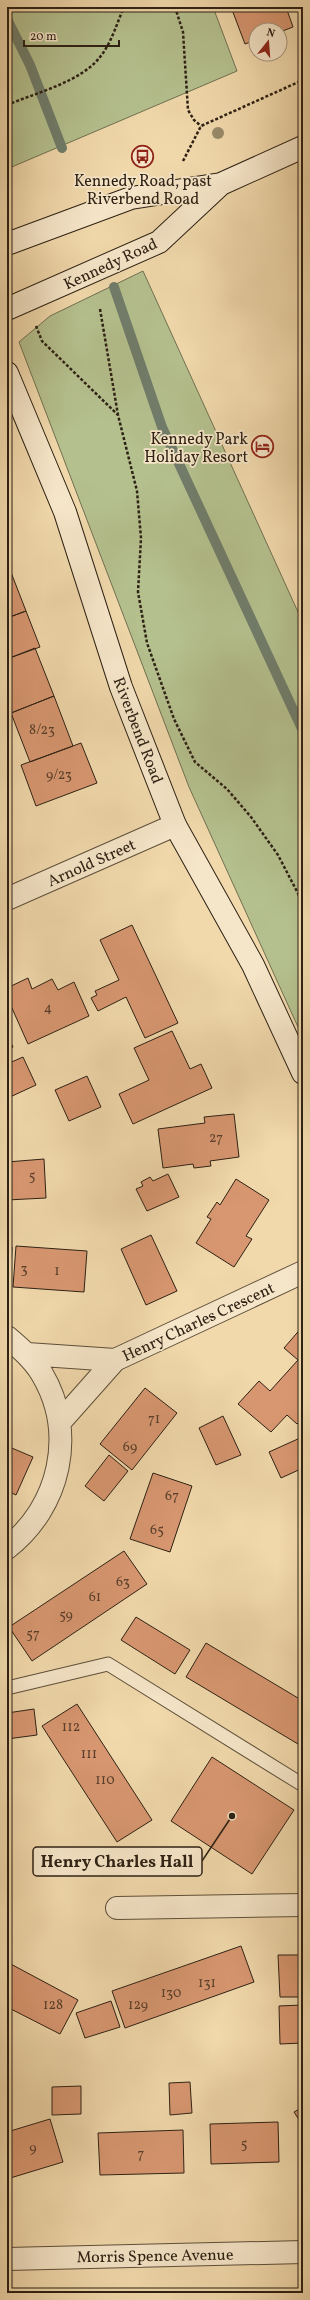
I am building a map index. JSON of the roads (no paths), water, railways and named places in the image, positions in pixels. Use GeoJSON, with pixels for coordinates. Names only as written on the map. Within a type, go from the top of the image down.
{"type":"FeatureCollection","features":[{"type":"Feature","properties":{"kind":"main road","name":"Kennedy Road"},"geometry":{"type":"LineString","coordinates":[[7,244],[131,198],[221,184],[303,147]]}},
{"type":"Feature","properties":{"kind":"main road","name":"Kennedy Road"},"geometry":{"type":"LineString","coordinates":[[7,309],[159,242],[221,184]]}},
{"type":"Feature","properties":{"kind":"main road","name":"Riverbend Road"},"geometry":{"type":"LineString","coordinates":[[7,373],[65,512],[122,687],[175,825],[253,965],[303,1074]]}},
{"type":"Feature","properties":{"kind":"main road","name":"Arnold Street"},"geometry":{"type":"LineString","coordinates":[[7,900],[175,825]]}},
{"type":"Feature","properties":{"kind":"main road","name":"Henry Charles Crescent"},"geometry":{"type":"LineString","coordinates":[[60,1422],[115,1360],[303,1272]]}},
{"type":"Feature","properties":{"kind":"main road"},"geometry":{"type":"LineString","coordinates":[[7,1337],[27,1354],[42,1374],[53,1397],[60,1422],[61,1453],[54,1484],[41,1512],[22,1536],[7,1548]]}},
{"type":"Feature","properties":{"kind":"main road","name":"Henry Charles Crescent"},"geometry":{"type":"LineString","coordinates":[[27,1354],[115,1360]]}},
{"type":"Feature","properties":{"kind":"main road"},"geometry":{"type":"LineString","coordinates":[[117,1908],[303,1905]]}},
{"type":"Feature","properties":{"kind":"main road","name":"Morris Spence Avenue"},"geometry":{"type":"LineString","coordinates":[[7,2259],[303,2252]]}},
{"type":"Feature","properties":{"kind":"lane"},"geometry":{"type":"LineString","coordinates":[[7,1688],[108,1664],[303,1785]]}},
{"type":"Feature","properties":{"kind":"waterway"},"geometry":{"type":"LineString","coordinates":[[7,19],[30,65],[62,148]]}},
{"type":"Feature","properties":{"kind":"waterway"},"geometry":{"type":"LineString","coordinates":[[114,287],[162,427],[303,731]]}},
{"type":"Feature","properties":{"kind":"place","name":"Kennedy Road, past Riverbend Road"},"geometry":{"type":"Point","coordinates":[143,156]}},
{"type":"Feature","properties":{"kind":"place","name":"Kennedy Park Holiday Resort"},"geometry":{"type":"Point","coordinates":[263,447]}},
{"type":"Feature","properties":{"kind":"place","name":"Henry Charles Hall"},"geometry":{"type":"Point","coordinates":[232,1816]}}]}
